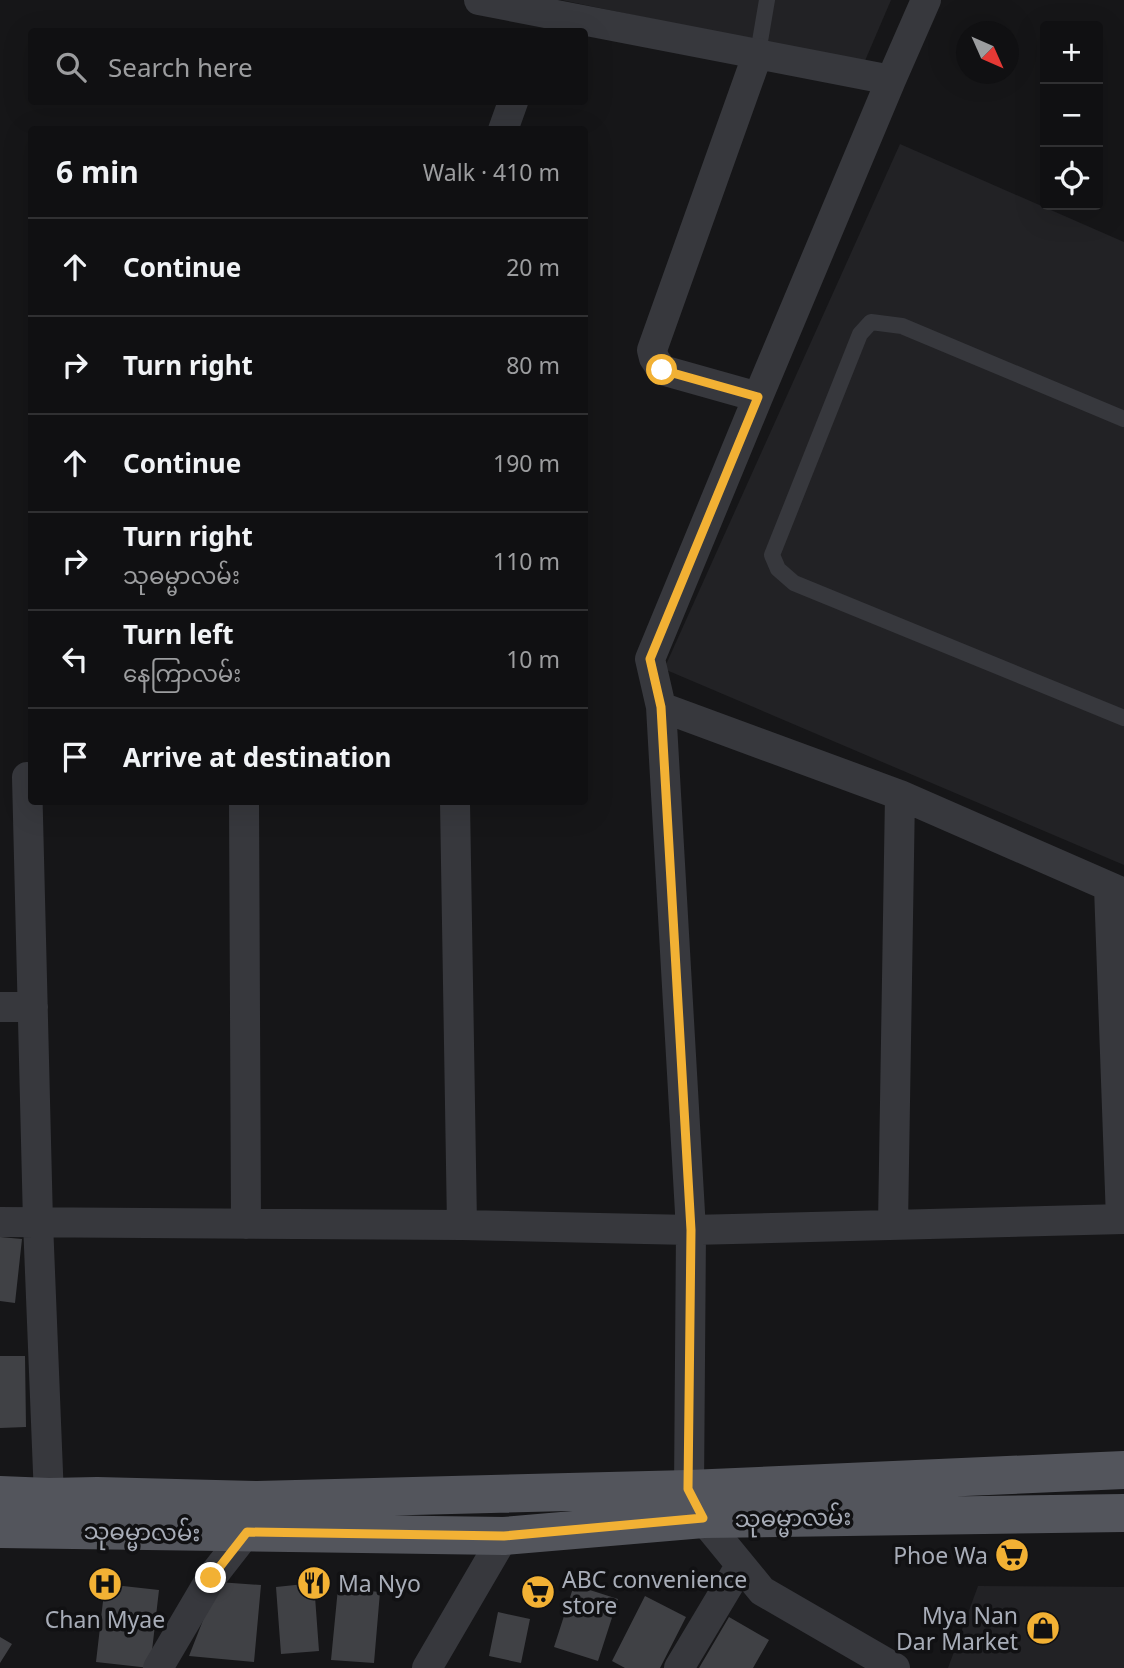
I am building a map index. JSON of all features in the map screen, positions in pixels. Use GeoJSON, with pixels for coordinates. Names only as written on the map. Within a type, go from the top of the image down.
{"type":"FeatureCollection","features":[{"type":"Feature","properties":{"kind":"main road","name":"သုဓမ္မာလမ်း"},"geometry":{"type":"LineString","coordinates":[[0,1530],[504,1536],[696,1504],[1124,1470]]}},
{"type":"Feature","properties":{"kind":"main road","name":"သုဓမ္မာလမ်း"},"geometry":{"type":"LineString","coordinates":[[0,1495],[696,1504],[1124,1513]]}},
{"type":"Feature","properties":{"kind":"street"},"geometry":{"type":"LineString","coordinates":[[479,0],[540,22],[582,28]]}},
{"type":"Feature","properties":{"kind":"street"},"geometry":{"type":"LineString","coordinates":[[895,1668],[762,1591],[740,1566],[696,1504],[691,1230],[661,707],[650,659],[926,0]]}},
{"type":"Feature","properties":{"kind":"street"},"geometry":{"type":"LineString","coordinates":[[588,29],[758,53],[891,79]]}},
{"type":"Feature","properties":{"kind":"street"},"geometry":{"type":"LineString","coordinates":[[758,53],[652,350],[662,370],[758,397]]}},
{"type":"Feature","properties":{"kind":"street"},"geometry":{"type":"LineString","coordinates":[[504,126],[512,105]]}},
{"type":"Feature","properties":{"kind":"street"},"geometry":{"type":"LineString","coordinates":[[0,1222],[462,1225],[691,1230],[1123,1219],[1116,890],[900,795],[661,707]]}},
{"type":"Feature","properties":{"kind":"street"},"geometry":{"type":"LineString","coordinates":[[27,777],[38,1222],[49,1497]]}},
{"type":"Feature","properties":{"kind":"street"},"geometry":{"type":"LineString","coordinates":[[893,1225],[900,795]]}},
{"type":"Feature","properties":{"kind":"street"},"geometry":{"type":"LineString","coordinates":[[244,805],[246,1224]]}},
{"type":"Feature","properties":{"kind":"street"},"geometry":{"type":"LineString","coordinates":[[455,805],[462,1225]]}},
{"type":"Feature","properties":{"kind":"street"},"geometry":{"type":"LineString","coordinates":[[0,1007],[33,1007]]}},
{"type":"Feature","properties":{"kind":"street"},"geometry":{"type":"LineString","coordinates":[[158,1668],[211,1578],[247,1532]]}},
{"type":"Feature","properties":{"kind":"street"},"geometry":{"type":"LineString","coordinates":[[428,1668],[504,1536]]}},
{"type":"Feature","properties":{"kind":"street"},"geometry":{"type":"LineString","coordinates":[[679,1668],[740,1566]]}},
{"type":"Feature","properties":{"kind":"lane"},"geometry":{"type":"LineString","coordinates":[[758,53],[767,0]]}},
{"type":"Feature","properties":{"kind":"lane"},"geometry":{"type":"LineString","coordinates":[[1124,419],[902,327],[871,322],[860,334],[772,555],[778,569],[794,583],[1124,718]]}},
{"type":"Feature","properties":{"kind":"shaded area"},"geometry":{"type":"Polygon","coordinates":[[[561,0],[891,0],[864,63],[561,0]]]}},
{"type":"Feature","properties":{"kind":"shaded area"},"geometry":{"type":"Polygon","coordinates":[[[900,144],[1040,205],[1040,210],[1051,210],[1124,242],[1124,865],[664,669],[900,144]]]}},
{"type":"Feature","properties":{"kind":"shaded area","name":"Mya Nan Dar Market"},"geometry":{"type":"Polygon","coordinates":[[[978,1586],[1124,1587],[1124,1668],[948,1668],[978,1586]]]}},
{"type":"Feature","properties":{"kind":"building"},"geometry":{"type":"Polygon","coordinates":[[[0,1237],[22,1239],[15,1303],[0,1301],[0,1237]]]}},
{"type":"Feature","properties":{"kind":"building"},"geometry":{"type":"Polygon","coordinates":[[[0,1356],[25,1356],[26,1427],[0,1428],[0,1356]]]}},
{"type":"Feature","properties":{"kind":"building"},"geometry":{"type":"Polygon","coordinates":[[[218,1582],[261,1585],[254,1662],[189,1656],[218,1582]]]}},
{"type":"Feature","properties":{"kind":"building"},"geometry":{"type":"Polygon","coordinates":[[[314,1583],[319,1651],[281,1654],[276,1587],[314,1583]]]}},
{"type":"Feature","properties":{"kind":"building"},"geometry":{"type":"Polygon","coordinates":[[[105,1584],[159,1590],[150,1668],[96,1662],[105,1584]]]}},
{"type":"Feature","properties":{"kind":"building"},"geometry":{"type":"Polygon","coordinates":[[[574,1585],[618,1599],[598,1661],[554,1647],[574,1585]]]}},
{"type":"Feature","properties":{"kind":"building"},"geometry":{"type":"Polygon","coordinates":[[[338,1588],[380,1592],[374,1663],[331,1660],[338,1588]]]}},
{"type":"Feature","properties":{"kind":"building"},"geometry":{"type":"Polygon","coordinates":[[[645,1596],[686,1617],[660,1668],[625,1668],[612,1661],[645,1596]]]}},
{"type":"Feature","properties":{"kind":"building"},"geometry":{"type":"Polygon","coordinates":[[[498,1612],[530,1619],[521,1663],[489,1656],[498,1612]]]}},
{"type":"Feature","properties":{"kind":"building"},"geometry":{"type":"Polygon","coordinates":[[[729,1617],[769,1640],[753,1668],[699,1668],[729,1617]]]}},
{"type":"Feature","properties":{"kind":"building"},"geometry":{"type":"Polygon","coordinates":[[[0,1637],[12,1644],[0,1663],[0,1637]]]}},
{"type":"Feature","properties":{"kind":"place","name":"Phoe Wa"},"geometry":{"type":"Point","coordinates":[1012,1555]}},
{"type":"Feature","properties":{"kind":"place","name":"Ma Nyo"},"geometry":{"type":"Point","coordinates":[314,1583]}},
{"type":"Feature","properties":{"kind":"place","name":"Chan Myae"},"geometry":{"type":"Point","coordinates":[105,1584]}},
{"type":"Feature","properties":{"kind":"place","name":"ABC convenience store"},"geometry":{"type":"Point","coordinates":[538,1592]}},
{"type":"Feature","properties":{"kind":"place","name":"Mya Nan Dar Market"},"geometry":{"type":"Point","coordinates":[1043,1628]}},
{"type":"Feature","properties":{"kind":"route"},"geometry":{"type":"LineString","coordinates":[[211,1578],[247,1532],[504,1536],[703,1518],[688,1489],[691,1230],[661,707],[650,659],[758,397],[662,370]]}}]}
